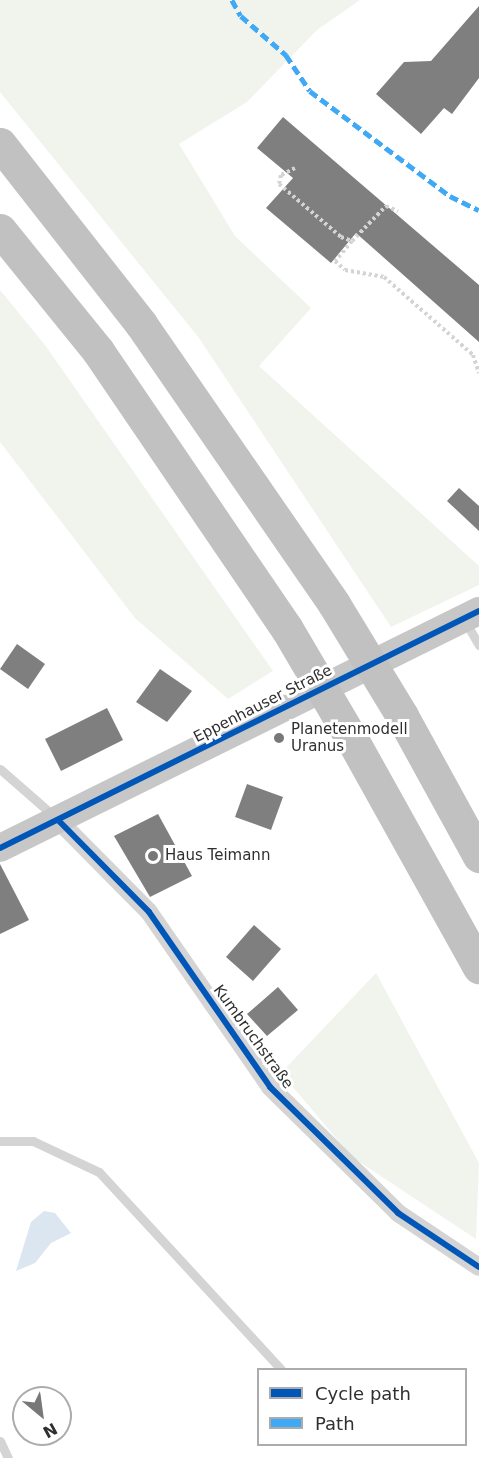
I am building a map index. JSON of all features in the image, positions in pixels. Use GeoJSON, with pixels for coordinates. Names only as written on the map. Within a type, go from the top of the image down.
{"type":"FeatureCollection","features":[{"type":"Feature","properties":{"kind":"highway"},"geometry":{"type":"LineString","coordinates":[[0,144],[141,324],[334,604],[402,716],[479,856]]}},
{"type":"Feature","properties":{"kind":"highway"},"geometry":{"type":"LineString","coordinates":[[0,230],[98,351],[287,629],[353,741],[479,967]]}},
{"type":"Feature","properties":{"kind":"main road","name":"Eppenhauser Straße"},"geometry":{"type":"LineString","coordinates":[[0,848],[471,615]]}},
{"type":"Feature","properties":{"kind":"street","name":"Kumbruchstraße"},"geometry":{"type":"LineString","coordinates":[[58,820],[149,912],[270,1087],[398,1214],[479,1268]]}},
{"type":"Feature","properties":{"kind":"lane"},"geometry":{"type":"LineString","coordinates":[[471,615],[479,645]]}},
{"type":"Feature","properties":{"kind":"lane"},"geometry":{"type":"LineString","coordinates":[[0,769],[58,820]]}},
{"type":"Feature","properties":{"kind":"lane"},"geometry":{"type":"LineString","coordinates":[[0,1142],[33,1141],[99,1172],[280,1368]]}},
{"type":"Feature","properties":{"kind":"lane"},"geometry":{"type":"LineString","coordinates":[[0,1441],[8,1458]]}},
{"type":"Feature","properties":{"kind":"path"},"geometry":{"type":"LineString","coordinates":[[296,168],[281,175],[279,184],[323,226],[352,241]]}},
{"type":"Feature","properties":{"kind":"path"},"geometry":{"type":"LineString","coordinates":[[398,211],[386,206],[335,261],[345,270],[384,277],[473,355],[479,373]]}},
{"type":"Feature","properties":{"kind":"shaded area"},"geometry":{"type":"Polygon","coordinates":[[[0,0],[360,0],[317,30],[247,102],[179,144],[235,236],[311,308],[259,366],[479,566],[479,585],[391,627],[199,338],[0,92],[0,0]]]}},
{"type":"Feature","properties":{"kind":"shaded area"},"geometry":{"type":"Polygon","coordinates":[[[0,290],[45,345],[273,671],[228,699],[135,618],[0,442],[0,290]]]}},
{"type":"Feature","properties":{"kind":"shaded area"},"geometry":{"type":"Polygon","coordinates":[[[376,973],[479,1163],[476,1239],[352,1157],[281,1073],[376,973]]]}},
{"type":"Feature","properties":{"kind":"shaded area"},"geometry":{"type":"Polygon","coordinates":[[[44,1211],[55,1213],[71,1233],[51,1243],[35,1263],[16,1271],[31,1222],[44,1211]]]}},
{"type":"Feature","properties":{"kind":"building"},"geometry":{"type":"Polygon","coordinates":[[[479,6],[479,78],[452,114],[444,108],[421,134],[376,94],[404,62],[431,61],[479,6]]]}},
{"type":"Feature","properties":{"kind":"building"},"geometry":{"type":"Polygon","coordinates":[[[283,117],[479,285],[479,342],[356,233],[331,263],[266,208],[293,178],[257,148],[283,117]]]}},
{"type":"Feature","properties":{"kind":"building"},"geometry":{"type":"Polygon","coordinates":[[[459,488],[479,506],[479,531],[447,501],[459,488]]]}},
{"type":"Feature","properties":{"kind":"building"},"geometry":{"type":"Polygon","coordinates":[[[17,644],[45,664],[28,689],[0,669],[17,644]]]}},
{"type":"Feature","properties":{"kind":"building"},"geometry":{"type":"Polygon","coordinates":[[[160,669],[192,691],[167,722],[136,702],[160,669]]]}},
{"type":"Feature","properties":{"kind":"building"},"geometry":{"type":"Polygon","coordinates":[[[107,708],[123,740],[61,771],[45,739],[107,708]]]}},
{"type":"Feature","properties":{"kind":"building"},"geometry":{"type":"Polygon","coordinates":[[[247,784],[283,797],[271,830],[235,817],[247,784]]]}},
{"type":"Feature","properties":{"kind":"building","name":"Haus Teimann"},"geometry":{"type":"Polygon","coordinates":[[[158,814],[192,876],[150,897],[114,836],[158,814]]]}},
{"type":"Feature","properties":{"kind":"building"},"geometry":{"type":"Polygon","coordinates":[[[0,864],[29,920],[0,934],[0,864]]]}},
{"type":"Feature","properties":{"kind":"building"},"geometry":{"type":"Polygon","coordinates":[[[254,925],[281,949],[253,981],[226,957],[254,925]]]}},
{"type":"Feature","properties":{"kind":"building"},"geometry":{"type":"Polygon","coordinates":[[[278,987],[298,1010],[267,1036],[247,1014],[278,987]]]}},
{"type":"Feature","properties":{"kind":"marked path"},"geometry":{"type":"LineString","coordinates":[[232,0],[241,16],[286,55],[310,91],[450,196],[479,210]]}},
{"type":"Feature","properties":{"kind":"cycle path"},"geometry":{"type":"LineString","coordinates":[[0,848],[479,611]]}},
{"type":"Feature","properties":{"kind":"cycle path"},"geometry":{"type":"LineString","coordinates":[[58,820],[149,912],[270,1087],[398,1213],[479,1267]]}},
{"type":"Feature","properties":{"kind":"place","name":"Planetenmodell Uranus"},"geometry":{"type":"Point","coordinates":[279,738]}},
{"type":"Feature","properties":{"kind":"place","name":"Haus Teimann"},"geometry":{"type":"Point","coordinates":[153,856]}}]}
